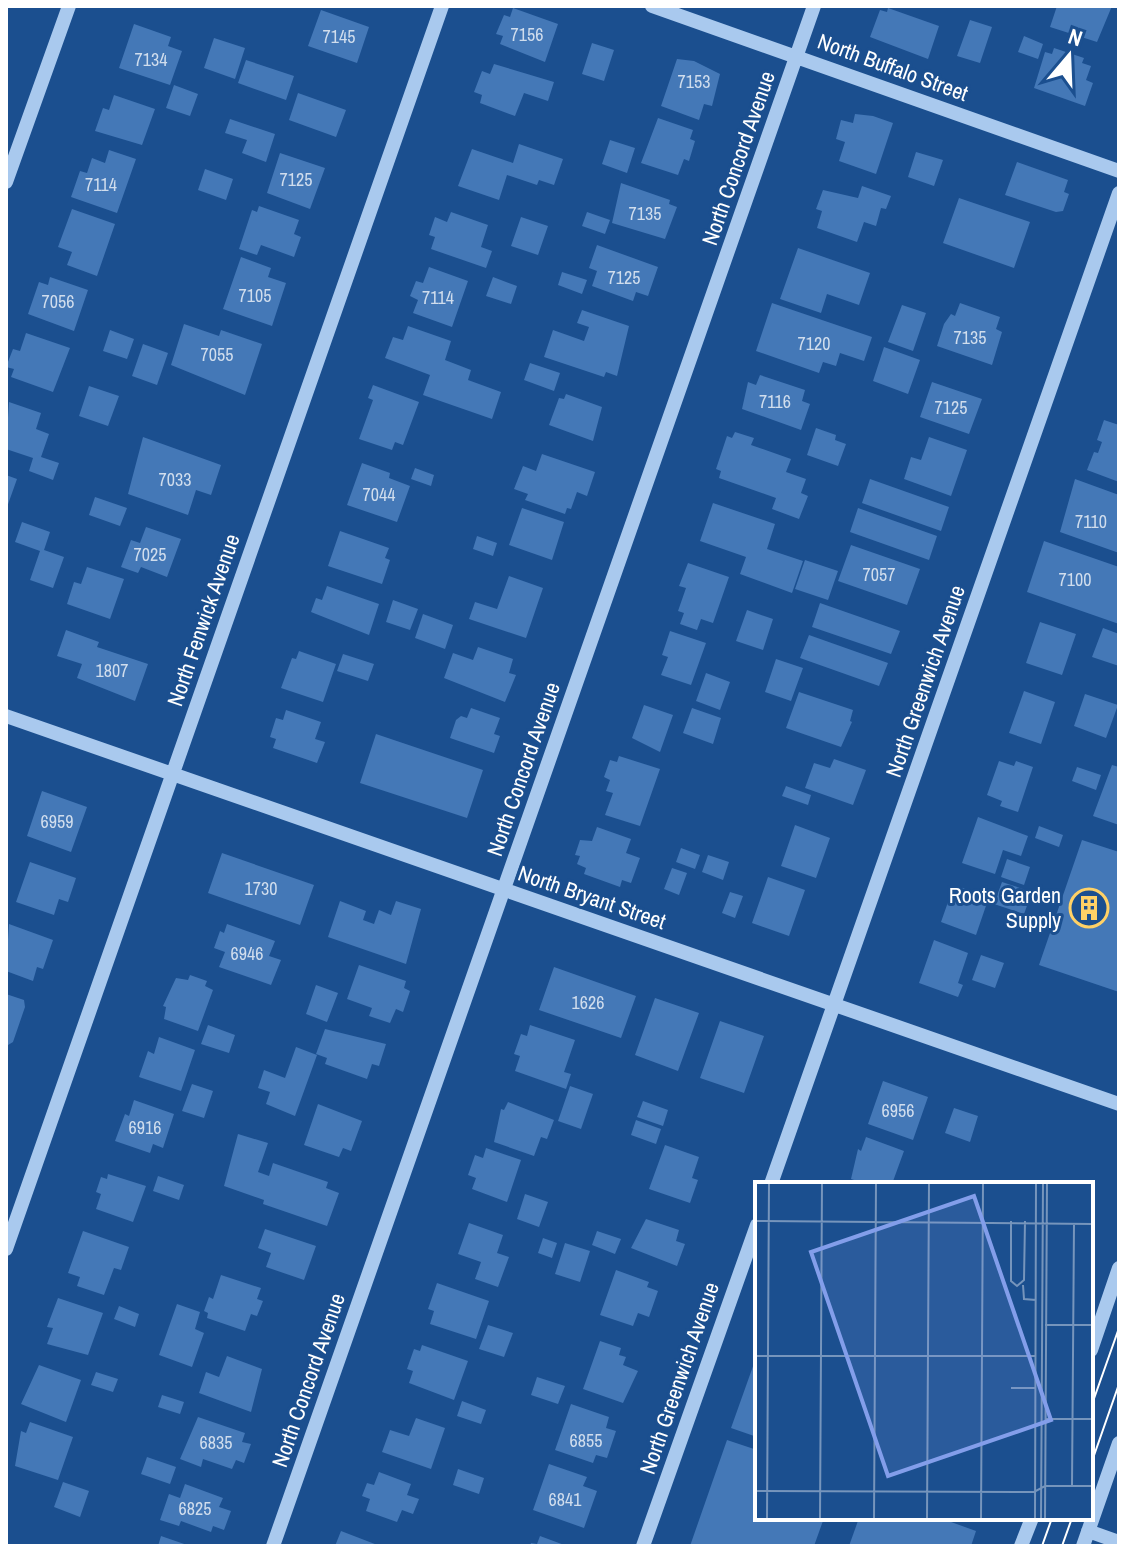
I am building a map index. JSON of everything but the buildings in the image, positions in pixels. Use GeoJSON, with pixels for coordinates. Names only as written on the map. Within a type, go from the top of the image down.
{"type":"FeatureCollection","features":[{"type":"Feature","properties":{"kind":"street"},"geometry":{"type":"LineString","coordinates":[[6,182],[69,6]]}},
{"type":"Feature","properties":{"kind":"street","name":"North Fenwick Avenue"},"geometry":{"type":"LineString","coordinates":[[6,1249],[442,6]]}},
{"type":"Feature","properties":{"kind":"street","name":"North Buffalo Street"},"geometry":{"type":"LineString","coordinates":[[652,6],[1119,171]]}},
{"type":"Feature","properties":{"kind":"street","name":"North Concord Avenue"},"geometry":{"type":"LineString","coordinates":[[273,1546],[814,6]]}},
{"type":"Feature","properties":{"kind":"street","name":"North Greenwich Avenue"},"geometry":{"type":"LineString","coordinates":[[772,1182],[1119,193]]}},
{"type":"Feature","properties":{"kind":"street","name":"North Bryant Street"},"geometry":{"type":"LineString","coordinates":[[6,716],[1119,1104]]}},
{"type":"Feature","properties":{"kind":"street","name":"North Greenwich Avenue"},"geometry":{"type":"LineString","coordinates":[[643,1546],[755,1231]]}},
{"type":"Feature","properties":{"kind":"street"},"geometry":{"type":"LineString","coordinates":[[1096,1322],[1119,1268]]}},
{"type":"Feature","properties":{"kind":"street"},"geometry":{"type":"LineString","coordinates":[[1093,1517],[1119,1443]]}},
{"type":"Feature","properties":{"kind":"street"},"geometry":{"type":"LineString","coordinates":[[1021,1546],[1031,1520]]}},
{"type":"Feature","properties":{"kind":"street"},"geometry":{"type":"LineString","coordinates":[[1083,1546],[1092,1520]]}},
{"type":"Feature","properties":{"kind":"street"},"geometry":{"type":"LineString","coordinates":[[1088,1531],[1119,1542]]}},
{"type":"Feature","properties":{"kind":"tram line"},"geometry":{"type":"LineString","coordinates":[[1093,1401],[1119,1328]]}},
{"type":"Feature","properties":{"kind":"tram line"},"geometry":{"type":"LineString","coordinates":[[1093,1458],[1119,1384]]}},
{"type":"Feature","properties":{"kind":"tram line"},"geometry":{"type":"LineString","coordinates":[[1042,1546],[1051,1520]]}},
{"type":"Feature","properties":{"kind":"tram line"},"geometry":{"type":"LineString","coordinates":[[1062,1546],[1071,1520]]}},
{"type":"Feature","properties":{"kind":"place","name":"Roots Garden Supply"},"geometry":{"type":"Point","coordinates":[1089,908]}}]}
